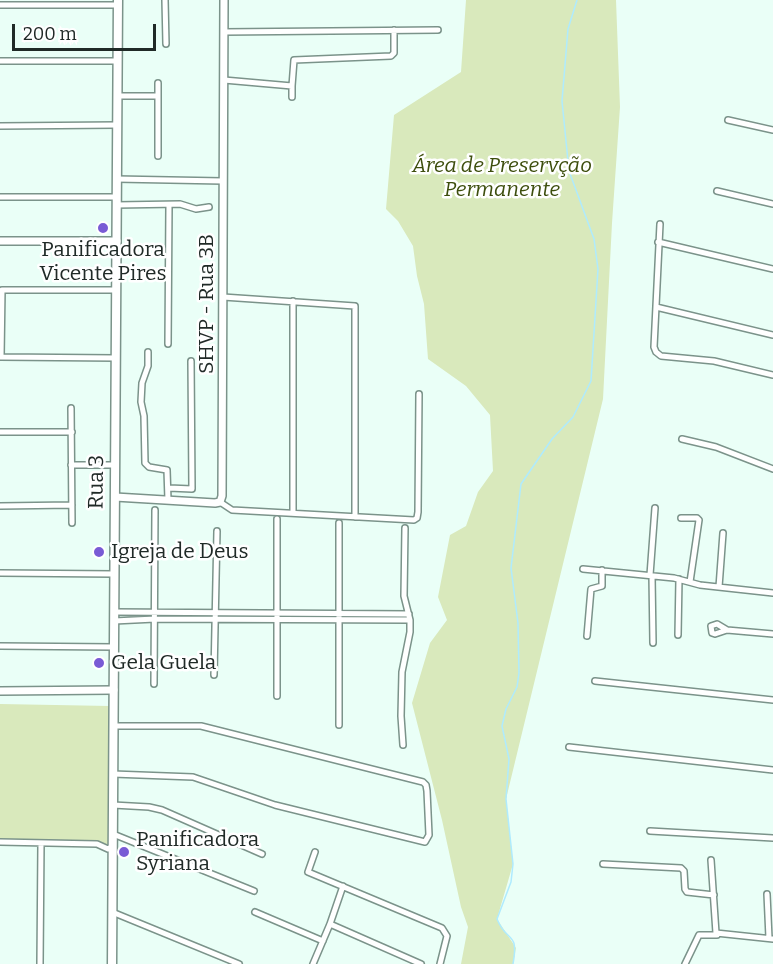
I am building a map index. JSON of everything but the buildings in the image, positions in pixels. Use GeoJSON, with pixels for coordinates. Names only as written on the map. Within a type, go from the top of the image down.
{"type":"FeatureCollection","features":[{"type":"Feature","properties":{"kind":"main road","name":"Rua 3"},"geometry":{"type":"LineString","coordinates":[[112,964],[118,3]]}},
{"type":"Feature","properties":{"kind":"street"},"geometry":{"type":"LineString","coordinates":[[165,0],[166,44]]}},
{"type":"Feature","properties":{"kind":"street","name":"SHVP - Rua 3B"},"geometry":{"type":"LineString","coordinates":[[220,502],[223,481],[224,0]]}},
{"type":"Feature","properties":{"kind":"street"},"geometry":{"type":"LineString","coordinates":[[0,4],[118,3]]}},
{"type":"Feature","properties":{"kind":"street"},"geometry":{"type":"LineString","coordinates":[[292,97],[294,60],[391,56],[394,53],[394,30]]}},
{"type":"Feature","properties":{"kind":"street"},"geometry":{"type":"LineString","coordinates":[[224,32],[438,30]]}},
{"type":"Feature","properties":{"kind":"street"},"geometry":{"type":"LineString","coordinates":[[0,61],[118,61]]}},
{"type":"Feature","properties":{"kind":"street"},"geometry":{"type":"LineString","coordinates":[[224,80],[292,86]]}},
{"type":"Feature","properties":{"kind":"street"},"geometry":{"type":"LineString","coordinates":[[158,84],[158,156]]}},
{"type":"Feature","properties":{"kind":"street"},"geometry":{"type":"LineString","coordinates":[[117,96],[158,96]]}},
{"type":"Feature","properties":{"kind":"street"},"geometry":{"type":"LineString","coordinates":[[728,120],[773,130]]}},
{"type":"Feature","properties":{"kind":"street"},"geometry":{"type":"LineString","coordinates":[[0,126],[117,125]]}},
{"type":"Feature","properties":{"kind":"street"},"geometry":{"type":"LineString","coordinates":[[116,179],[223,181]]}},
{"type":"Feature","properties":{"kind":"street"},"geometry":{"type":"LineString","coordinates":[[717,191],[773,204]]}},
{"type":"Feature","properties":{"kind":"street"},"geometry":{"type":"LineString","coordinates":[[0,197],[186,205],[196,209],[209,207]]}},
{"type":"Feature","properties":{"kind":"street"},"geometry":{"type":"LineString","coordinates":[[168,344],[169,205]]}},
{"type":"Feature","properties":{"kind":"street"},"geometry":{"type":"LineString","coordinates":[[660,224],[654,347],[656,352],[661,356],[714,361],[773,375]]}},
{"type":"Feature","properties":{"kind":"street"},"geometry":{"type":"LineString","coordinates":[[0,241],[117,241]]}},
{"type":"Feature","properties":{"kind":"street"},"geometry":{"type":"LineString","coordinates":[[658,242],[773,269]]}},
{"type":"Feature","properties":{"kind":"street"},"geometry":{"type":"LineString","coordinates":[[116,358],[1,357],[2,290],[117,290]]}},
{"type":"Feature","properties":{"kind":"street"},"geometry":{"type":"LineString","coordinates":[[223,297],[353,305],[356,309],[355,517]]}},
{"type":"Feature","properties":{"kind":"street"},"geometry":{"type":"LineString","coordinates":[[293,301],[293,513]]}},
{"type":"Feature","properties":{"kind":"street"},"geometry":{"type":"LineString","coordinates":[[656,306],[773,336]]}},
{"type":"Feature","properties":{"kind":"street"},"geometry":{"type":"LineString","coordinates":[[148,352],[148,366],[142,383],[141,402],[144,416],[145,463],[149,467],[166,469],[168,500]]}},
{"type":"Feature","properties":{"kind":"street"},"geometry":{"type":"LineString","coordinates":[[191,361],[192,502]]}},
{"type":"Feature","properties":{"kind":"street"},"geometry":{"type":"LineString","coordinates":[[115,497],[220,502],[232,510],[411,520],[417,518],[419,394]]}},
{"type":"Feature","properties":{"kind":"street"},"geometry":{"type":"LineString","coordinates":[[71,408],[72,523]]}},
{"type":"Feature","properties":{"kind":"street"},"geometry":{"type":"LineString","coordinates":[[0,432],[72,432]]}},
{"type":"Feature","properties":{"kind":"street"},"geometry":{"type":"LineString","coordinates":[[682,439],[716,447],[773,469]]}},
{"type":"Feature","properties":{"kind":"street"},"geometry":{"type":"LineString","coordinates":[[71,465],[116,465]]}},
{"type":"Feature","properties":{"kind":"street"},"geometry":{"type":"LineString","coordinates":[[169,488],[192,489]]}},
{"type":"Feature","properties":{"kind":"street"},"geometry":{"type":"LineString","coordinates":[[0,506],[72,505]]}},
{"type":"Feature","properties":{"kind":"street"},"geometry":{"type":"LineString","coordinates":[[653,642],[651,575],[656,508]]}},
{"type":"Feature","properties":{"kind":"street"},"geometry":{"type":"LineString","coordinates":[[154,684],[155,510]]}},
{"type":"Feature","properties":{"kind":"street"},"geometry":{"type":"LineString","coordinates":[[681,518],[699,520],[690,582]]}},
{"type":"Feature","properties":{"kind":"street"},"geometry":{"type":"LineString","coordinates":[[277,696],[278,519]]}},
{"type":"Feature","properties":{"kind":"street"},"geometry":{"type":"LineString","coordinates":[[339,523],[339,725]]}},
{"type":"Feature","properties":{"kind":"street"},"geometry":{"type":"LineString","coordinates":[[402,745],[402,672],[410,632],[410,617],[404,596],[405,528]]}},
{"type":"Feature","properties":{"kind":"street"},"geometry":{"type":"LineString","coordinates":[[214,675],[217,531]]}},
{"type":"Feature","properties":{"kind":"street"},"geometry":{"type":"LineString","coordinates":[[719,587],[723,533]]}},
{"type":"Feature","properties":{"kind":"street"},"geometry":{"type":"LineString","coordinates":[[583,569],[651,575],[719,587],[773,593]]}},
{"type":"Feature","properties":{"kind":"street"},"geometry":{"type":"LineString","coordinates":[[587,636],[591,589],[602,586],[602,570]]}},
{"type":"Feature","properties":{"kind":"street"},"geometry":{"type":"LineString","coordinates":[[0,573],[114,574]]}},
{"type":"Feature","properties":{"kind":"street"},"geometry":{"type":"LineString","coordinates":[[678,635],[679,579]]}},
{"type":"Feature","properties":{"kind":"street"},"geometry":{"type":"LineString","coordinates":[[114,616],[410,617]]}},
{"type":"Feature","properties":{"kind":"street"},"geometry":{"type":"LineString","coordinates":[[727,630],[773,634]]}},
{"type":"Feature","properties":{"kind":"street"},"geometry":{"type":"LineString","coordinates":[[0,645],[114,647]]}},
{"type":"Feature","properties":{"kind":"street"},"geometry":{"type":"LineString","coordinates":[[595,681],[773,700]]}},
{"type":"Feature","properties":{"kind":"street"},"geometry":{"type":"LineString","coordinates":[[0,690],[114,690]]}},
{"type":"Feature","properties":{"kind":"street"},"geometry":{"type":"LineString","coordinates":[[113,726],[197,725],[209,727],[423,782],[427,791],[429,835],[427,840],[422,842],[275,805],[193,777],[113,774]]}},
{"type":"Feature","properties":{"kind":"street"},"geometry":{"type":"LineString","coordinates":[[569,747],[773,770]]}},
{"type":"Feature","properties":{"kind":"street"},"geometry":{"type":"LineString","coordinates":[[113,805],[156,808],[262,854]]}},
{"type":"Feature","properties":{"kind":"street"},"geometry":{"type":"LineString","coordinates":[[650,831],[773,838]]}},
{"type":"Feature","properties":{"kind":"street"},"geometry":{"type":"LineString","coordinates":[[113,834],[254,891]]}},
{"type":"Feature","properties":{"kind":"street"},"geometry":{"type":"LineString","coordinates":[[0,842],[97,844],[108,849],[113,846]]}},
{"type":"Feature","properties":{"kind":"street"},"geometry":{"type":"LineString","coordinates":[[40,964],[41,843]]}},
{"type":"Feature","properties":{"kind":"street"},"geometry":{"type":"LineString","coordinates":[[315,852],[308,872],[442,928],[447,936],[440,964]]}},
{"type":"Feature","properties":{"kind":"street"},"geometry":{"type":"LineString","coordinates":[[711,860],[718,934]]}},
{"type":"Feature","properties":{"kind":"street"},"geometry":{"type":"LineString","coordinates":[[603,864],[681,868],[684,871],[687,892],[714,895]]}},
{"type":"Feature","properties":{"kind":"street"},"geometry":{"type":"LineString","coordinates":[[313,964],[343,886]]}},
{"type":"Feature","properties":{"kind":"street"},"geometry":{"type":"LineString","coordinates":[[685,964],[699,935],[771,938],[767,894]]}},
{"type":"Feature","properties":{"kind":"street"},"geometry":{"type":"LineString","coordinates":[[112,912],[239,964]]}},
{"type":"Feature","properties":{"kind":"street"},"geometry":{"type":"LineString","coordinates":[[255,912],[323,941]]}},
{"type":"Feature","properties":{"kind":"street"},"geometry":{"type":"LineString","coordinates":[[330,924],[421,964]]}},
{"type":"Feature","properties":{"kind":"green space","name":"Área de Preservção Permanente"},"geometry":{"type":"Polygon","coordinates":[[[466,0],[616,0],[620,107],[603,399],[506,799],[513,864],[497,919],[516,948],[513,964],[461,964],[468,927],[461,907],[442,820],[412,703],[430,643],[447,620],[438,597],[450,535],[466,526],[478,492],[493,471],[490,415],[466,386],[428,359],[424,304],[413,246],[398,221],[386,209],[394,115],[461,72],[466,0]]]}},
{"type":"Feature","properties":{"kind":"green space"},"geometry":{"type":"Polygon","coordinates":[[[0,704],[110,706],[108,849],[97,844],[0,842],[0,704]]]}},
{"type":"Feature","properties":{"kind":"waterway"},"geometry":{"type":"LineString","coordinates":[[513,964],[513,941],[497,919],[511,882],[513,864],[506,799],[509,759],[502,726],[506,709],[517,687],[519,673],[518,623],[511,568],[521,484],[552,439],[573,417],[591,381],[598,269],[594,239],[569,171],[562,101],[568,29],[577,0]]}},
{"type":"Feature","properties":{"kind":"place","name":"Panificadora Vicente Pires"},"geometry":{"type":"Point","coordinates":[103,228]}},
{"type":"Feature","properties":{"kind":"place","name":"Igreja de Deus"},"geometry":{"type":"Point","coordinates":[99,552]}},
{"type":"Feature","properties":{"kind":"place","name":"Gela Guela"},"geometry":{"type":"Point","coordinates":[99,663]}},
{"type":"Feature","properties":{"kind":"place","name":"Panificadora Syriana"},"geometry":{"type":"Point","coordinates":[124,852]}}]}
